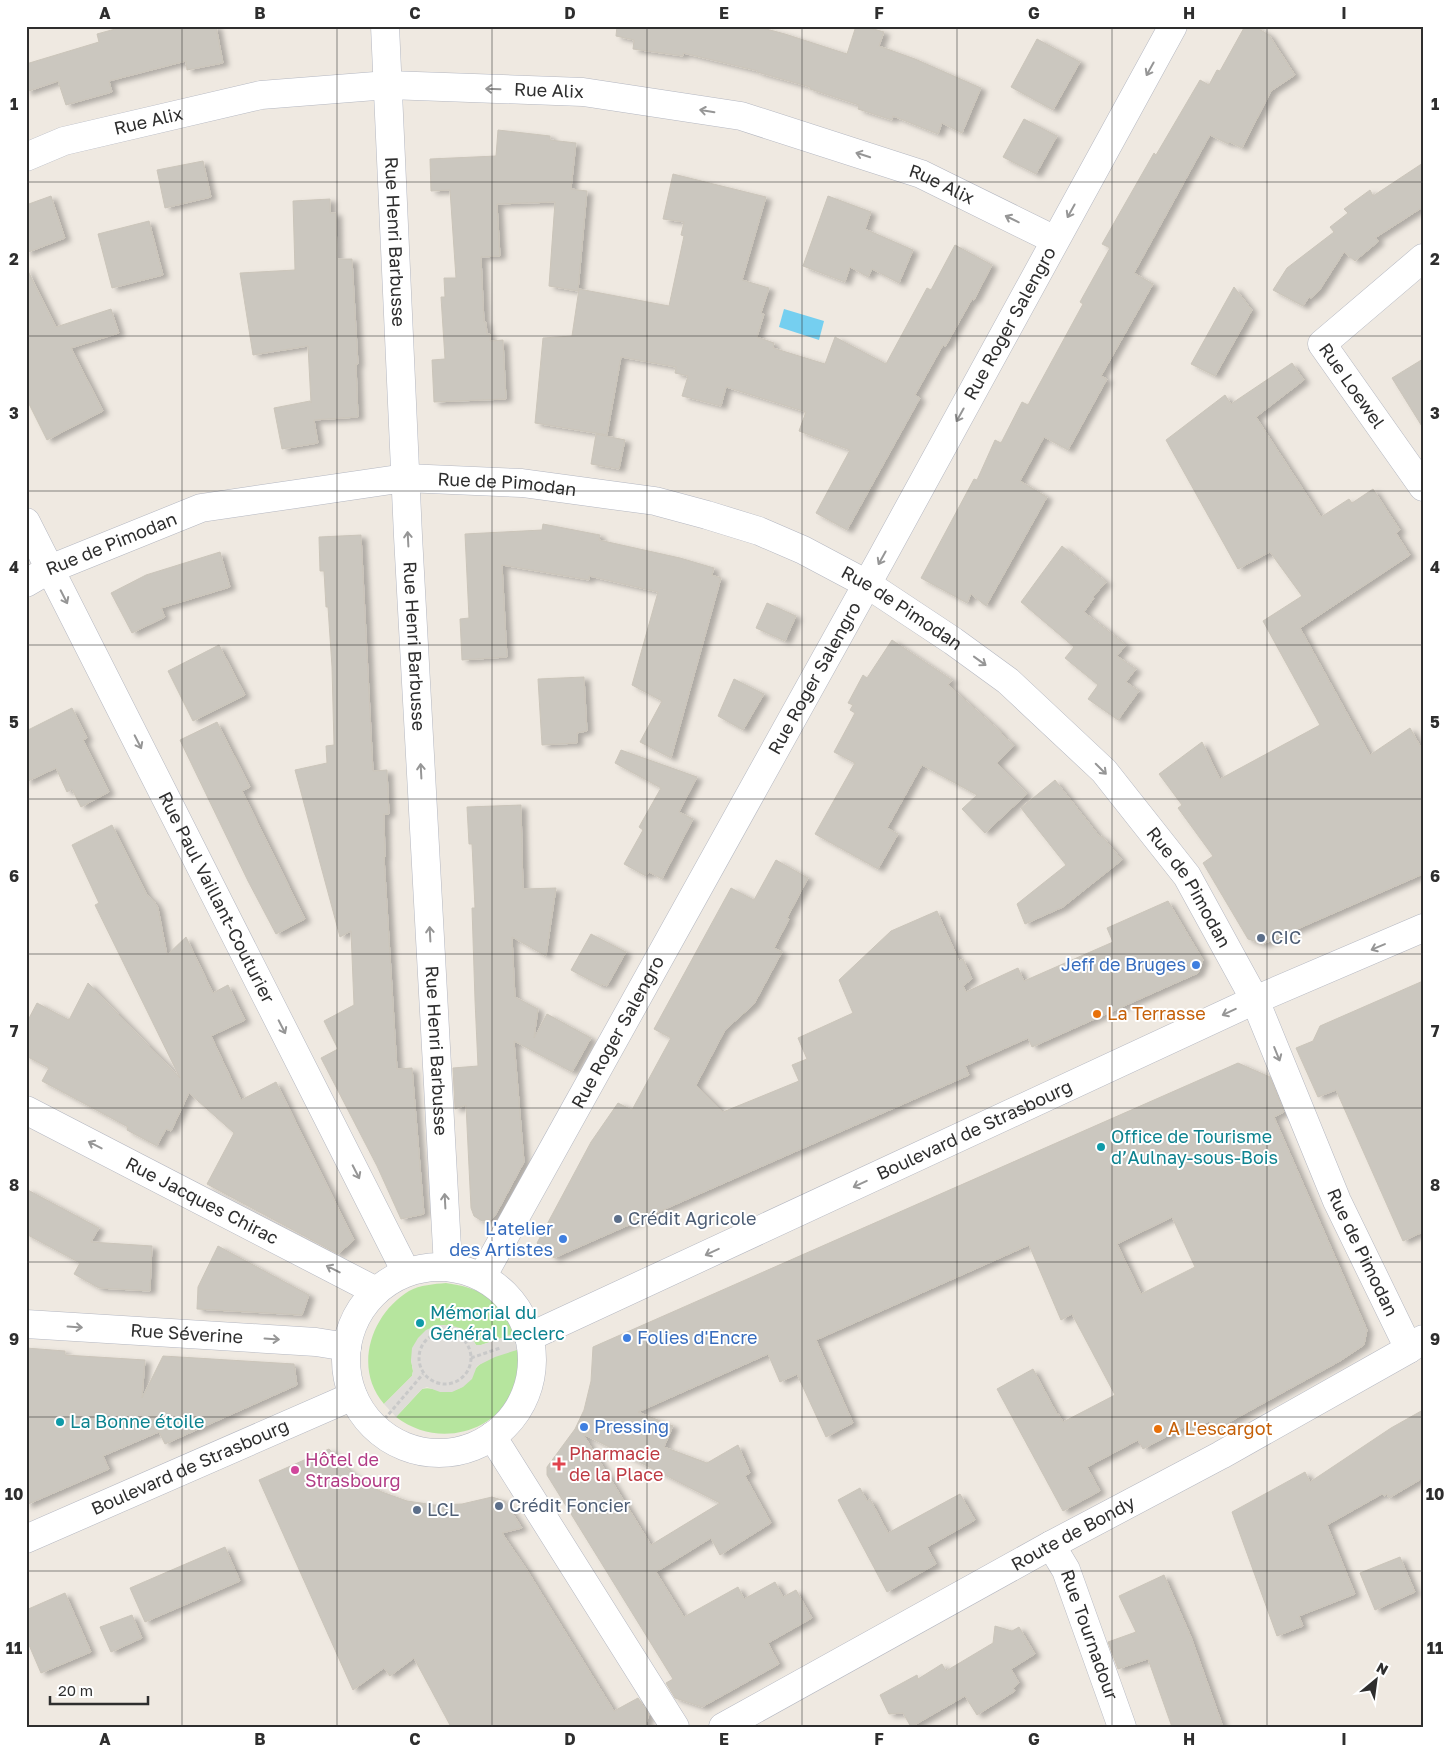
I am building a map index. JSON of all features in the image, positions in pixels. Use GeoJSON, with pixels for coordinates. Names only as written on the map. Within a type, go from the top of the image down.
{"type":"FeatureCollection","features":[{"type":"Feature","properties":{"kind":"street","name":"Rue Henri Barbusse"},"geometry":{"type":"LineString","coordinates":[[385,26],[405,478],[448,1267]]}},
{"type":"Feature","properties":{"kind":"street","name":"Rue Roger Salengro"},"geometry":{"type":"LineString","coordinates":[[482,1277],[867,584],[1173,26]]}},
{"type":"Feature","properties":{"kind":"street","name":"Rue Alix"},"geometry":{"type":"LineString","coordinates":[[26,157],[64,141],[261,95],[388,85],[583,92],[741,116],[921,174],[1055,240]]}},
{"type":"Feature","properties":{"kind":"street","name":"Rue Loewel"},"geometry":{"type":"LineString","coordinates":[[1423,258],[1322,344],[1423,487]]}},
{"type":"Feature","properties":{"kind":"street","name":"Rue de Pimodan"},"geometry":{"type":"LineString","coordinates":[[26,583],[50,568],[201,508],[405,478],[522,483],[655,501],[707,514],[759,531],[803,550],[867,584],[953,641],[1008,681],[1104,771],[1186,876],[1256,1000],[1337,1201],[1416,1344]]}},
{"type":"Feature","properties":{"kind":"street","name":"Rue Paul Vaillant-Couturier"},"geometry":{"type":"LineString","coordinates":[[26,522],[406,1272]]}},
{"type":"Feature","properties":{"kind":"street","name":"Boulevard de Strasbourg"},"geometry":{"type":"LineString","coordinates":[[529,1337],[1256,1000],[1423,928]]}},
{"type":"Feature","properties":{"kind":"street","name":"Rue Jacques Chirac"},"geometry":{"type":"LineString","coordinates":[[26,1110],[376,1291]]}},
{"type":"Feature","properties":{"kind":"street"},"geometry":{"type":"LineString","coordinates":[[427,1267],[448,1267],[466,1270],[482,1277],[504,1293],[520,1313],[529,1337],[532,1365],[526,1392],[512,1417],[492,1436],[470,1448],[446,1453],[420,1451],[397,1443],[376,1428],[363,1414],[353,1396],[346,1372],[346,1347],[352,1326],[362,1307],[376,1291],[390,1280],[406,1272],[427,1267]]}},
{"type":"Feature","properties":{"kind":"street","name":"Rue Séverine"},"geometry":{"type":"LineString","coordinates":[[26,1324],[316,1342],[346,1347]]}},
{"type":"Feature","properties":{"kind":"street","name":"Route de Bondy"},"geometry":{"type":"LineString","coordinates":[[723,1727],[1051,1544],[1221,1455],[1416,1344]]}},
{"type":"Feature","properties":{"kind":"street","name":"Boulevard de Strasbourg"},"geometry":{"type":"LineString","coordinates":[[26,1539],[353,1396]]}},
{"type":"Feature","properties":{"kind":"street"},"geometry":{"type":"LineString","coordinates":[[492,1436],[675,1727]]}},
{"type":"Feature","properties":{"kind":"street","name":"Rue Tournadour"},"geometry":{"type":"LineString","coordinates":[[1051,1544],[1066,1570],[1122,1727]]}},
{"type":"Feature","properties":{"kind":"path"},"geometry":{"type":"LineString","coordinates":[[436,1333],[453,1333],[466,1343],[471,1358],[470,1367],[465,1376],[458,1382],[448,1385],[439,1384],[430,1381],[423,1374],[420,1367],[419,1350],[429,1337],[436,1333]]}},
{"type":"Feature","properties":{"kind":"path"},"geometry":{"type":"LineString","coordinates":[[376,1428],[423,1374]]}},
{"type":"Feature","properties":{"kind":"green space"},"geometry":{"type":"Polygon","coordinates":[[[446,1283],[470,1288],[489,1298],[504,1312],[517,1333],[481,1345],[476,1345],[470,1335],[411,1360],[412,1376],[384,1404],[375,1390],[369,1374],[368,1358],[376,1327],[396,1301],[409,1291],[422,1286],[446,1283]]]}},
{"type":"Feature","properties":{"kind":"green space"},"geometry":{"type":"Polygon","coordinates":[[[520,1349],[519,1374],[512,1395],[499,1412],[481,1425],[461,1432],[439,1434],[417,1429],[396,1417],[422,1389],[430,1388],[448,1391],[460,1388],[481,1363],[497,1355],[520,1349]]]}},
{"type":"Feature","properties":{"kind":"shaded area"},"geometry":{"type":"Polygon","coordinates":[[[437,1325],[449,1325],[460,1328],[470,1335],[476,1345],[517,1333],[520,1349],[495,1357],[477,1366],[472,1379],[463,1387],[452,1392],[440,1392],[427,1387],[422,1389],[396,1417],[384,1404],[412,1376],[412,1348],[418,1338],[426,1330],[437,1325]]]}},
{"type":"Feature","properties":{"kind":"water"},"geometry":{"type":"Polygon","coordinates":[[[784,309],[824,321],[819,340],[779,327],[784,309]]]}},
{"type":"Feature","properties":{"kind":"building"},"geometry":{"type":"Polygon","coordinates":[[[126,26],[216,26],[223,63],[187,70],[186,61],[109,81],[112,92],[66,105],[58,81],[26,92],[26,64],[99,42],[97,34],[126,26]]]}},
{"type":"Feature","properties":{"kind":"building"},"geometry":{"type":"Polygon","coordinates":[[[617,26],[755,26],[847,54],[856,26],[863,26],[884,32],[879,46],[915,59],[981,88],[962,133],[942,123],[938,134],[893,116],[892,120],[858,109],[859,105],[758,71],[683,53],[683,56],[633,49],[634,40],[616,36],[617,26]]]}},
{"type":"Feature","properties":{"kind":"building"},"geometry":{"type":"Polygon","coordinates":[[[1245,26],[1254,26],[1269,35],[1295,75],[1271,91],[1242,148],[1230,142],[1228,144],[1210,135],[1134,273],[1153,284],[1101,376],[1107,379],[1068,450],[1044,437],[1020,481],[1047,497],[986,606],[971,594],[967,603],[921,578],[974,479],[977,480],[995,440],[1001,443],[1022,402],[1028,405],[1083,304],[1080,302],[1110,248],[1102,244],[1154,153],[1156,155],[1200,80],[1209,85],[1217,70],[1220,71],[1245,26]]]}},
{"type":"Feature","properties":{"kind":"building"},"geometry":{"type":"Polygon","coordinates":[[[1037,39],[1080,62],[1053,110],[1011,87],[1037,39]]]}},
{"type":"Feature","properties":{"kind":"building"},"geometry":{"type":"Polygon","coordinates":[[[1024,119],[1057,136],[1036,174],[1003,157],[1024,119]]]}},
{"type":"Feature","properties":{"kind":"building"},"geometry":{"type":"Polygon","coordinates":[[[498,130],[550,136],[550,140],[576,143],[571,189],[587,191],[578,291],[549,286],[555,202],[497,204],[500,256],[481,257],[484,322],[486,322],[487,334],[490,334],[490,341],[503,340],[506,399],[434,402],[432,360],[445,359],[441,297],[445,297],[444,278],[456,278],[450,190],[431,191],[430,159],[496,156],[498,130]]]}},
{"type":"Feature","properties":{"kind":"building"},"geometry":{"type":"Polygon","coordinates":[[[203,161],[211,197],[165,208],[157,170],[203,161]]]}},
{"type":"Feature","properties":{"kind":"building"},"geometry":{"type":"Polygon","coordinates":[[[1423,163],[1423,207],[1375,238],[1379,241],[1355,261],[1344,252],[1319,291],[1311,298],[1309,297],[1303,306],[1273,290],[1287,268],[1334,232],[1330,227],[1348,213],[1344,209],[1370,190],[1373,196],[1423,163]]]}},
{"type":"Feature","properties":{"kind":"building"},"geometry":{"type":"Polygon","coordinates":[[[673,174],[766,197],[742,280],[769,288],[761,313],[764,314],[757,337],[774,343],[773,348],[825,364],[835,337],[886,364],[927,288],[931,290],[955,245],[992,265],[974,300],[972,299],[945,347],[943,345],[915,395],[920,398],[847,530],[816,513],[850,450],[799,431],[806,412],[726,387],[721,406],[682,396],[688,376],[675,373],[676,367],[621,357],[607,435],[535,423],[543,338],[572,336],[579,289],[669,306],[684,236],[681,235],[684,222],[663,219],[673,174]]]}},
{"type":"Feature","properties":{"kind":"building"},"geometry":{"type":"Polygon","coordinates":[[[51,196],[65,238],[26,253],[26,205],[51,196]]]}},
{"type":"Feature","properties":{"kind":"building"},"geometry":{"type":"Polygon","coordinates":[[[828,196],[871,212],[865,229],[913,250],[899,283],[872,269],[868,277],[850,267],[845,282],[803,266],[828,196]]]}},
{"type":"Feature","properties":{"kind":"building"},"geometry":{"type":"Polygon","coordinates":[[[330,199],[330,213],[336,213],[337,259],[352,259],[358,364],[356,364],[358,417],[314,420],[318,443],[282,449],[274,408],[310,401],[311,403],[308,346],[253,355],[240,273],[295,270],[293,201],[330,199]]]}},
{"type":"Feature","properties":{"kind":"building"},"geometry":{"type":"Polygon","coordinates":[[[149,221],[163,275],[112,288],[98,234],[149,221]]]}},
{"type":"Feature","properties":{"kind":"building"},"geometry":{"type":"Polygon","coordinates":[[[26,267],[56,327],[111,309],[119,333],[71,348],[103,411],[47,440],[26,398],[26,267]]]}},
{"type":"Feature","properties":{"kind":"building"},"geometry":{"type":"Polygon","coordinates":[[[1234,287],[1252,310],[1215,376],[1191,364],[1234,287]]]}},
{"type":"Feature","properties":{"kind":"building"},"geometry":{"type":"Polygon","coordinates":[[[1423,359],[1423,428],[1392,378],[1423,359]]]}},
{"type":"Feature","properties":{"kind":"building"},"geometry":{"type":"Polygon","coordinates":[[[1292,363],[1304,380],[1256,417],[1321,517],[1349,499],[1352,503],[1373,489],[1400,530],[1396,533],[1410,555],[1300,628],[1370,755],[1410,728],[1423,751],[1423,874],[1263,944],[1248,939],[1203,863],[1213,856],[1178,808],[1182,805],[1159,774],[1202,742],[1220,779],[1320,725],[1263,621],[1302,596],[1270,552],[1238,569],[1166,440],[1225,395],[1231,404],[1292,363]]]}},
{"type":"Feature","properties":{"kind":"building"},"geometry":{"type":"Polygon","coordinates":[[[596,434],[625,440],[619,469],[591,464],[596,434]]]}},
{"type":"Feature","properties":{"kind":"building"},"geometry":{"type":"Polygon","coordinates":[[[543,524],[600,535],[599,540],[680,558],[714,568],[712,575],[721,578],[671,758],[640,742],[662,701],[632,685],[658,592],[589,576],[589,580],[502,565],[507,657],[462,660],[460,619],[469,618],[465,534],[542,530],[543,524]]]}},
{"type":"Feature","properties":{"kind":"building"},"geometry":{"type":"Polygon","coordinates":[[[361,535],[373,771],[387,770],[389,814],[384,814],[384,857],[397,1069],[412,1068],[424,1214],[401,1219],[377,1166],[321,1058],[338,1049],[324,1021],[354,1005],[351,931],[340,937],[295,770],[327,763],[326,746],[334,745],[328,607],[326,607],[324,571],[320,571],[319,537],[361,535]]]}},
{"type":"Feature","properties":{"kind":"building"},"geometry":{"type":"Polygon","coordinates":[[[1062,546],[1106,582],[1093,597],[1084,612],[1126,645],[1117,656],[1136,669],[1126,682],[1139,691],[1118,720],[1088,699],[1098,685],[1065,658],[1074,647],[1021,602],[1062,546]]]}},
{"type":"Feature","properties":{"kind":"building"},"geometry":{"type":"Polygon","coordinates":[[[220,552],[230,587],[161,608],[165,617],[132,633],[111,593],[146,575],[220,552]]]}},
{"type":"Feature","properties":{"kind":"building"},"geometry":{"type":"Polygon","coordinates":[[[767,603],[796,616],[785,641],[756,628],[767,603]]]}},
{"type":"Feature","properties":{"kind":"building"},"geometry":{"type":"Polygon","coordinates":[[[892,640],[952,680],[948,685],[1014,745],[997,763],[1027,794],[985,833],[962,809],[977,795],[922,765],[887,828],[898,834],[878,869],[815,834],[855,763],[834,752],[855,713],[850,710],[853,705],[848,703],[863,675],[867,678],[892,640]]]}},
{"type":"Feature","properties":{"kind":"building"},"geometry":{"type":"Polygon","coordinates":[[[219,645],[245,695],[193,721],[168,671],[219,645]]]}},
{"type":"Feature","properties":{"kind":"building"},"geometry":{"type":"Polygon","coordinates":[[[584,677],[587,731],[577,733],[577,743],[542,745],[538,679],[584,677]]]}},
{"type":"Feature","properties":{"kind":"building"},"geometry":{"type":"Polygon","coordinates":[[[734,679],[764,694],[743,730],[718,716],[734,679]]]}},
{"type":"Feature","properties":{"kind":"building"},"geometry":{"type":"Polygon","coordinates":[[[72,708],[87,738],[83,740],[109,792],[81,807],[72,789],[67,792],[56,768],[26,782],[26,731],[72,708]]]}},
{"type":"Feature","properties":{"kind":"building"},"geometry":{"type":"Polygon","coordinates":[[[217,722],[250,787],[242,791],[305,919],[276,934],[248,881],[180,740],[217,722]]]}},
{"type":"Feature","properties":{"kind":"building"},"geometry":{"type":"Polygon","coordinates":[[[621,750],[697,777],[679,812],[693,819],[662,879],[649,872],[646,876],[624,864],[643,830],[639,827],[661,788],[615,763],[621,750]]]}},
{"type":"Feature","properties":{"kind":"building"},"geometry":{"type":"Polygon","coordinates":[[[1055,780],[1100,837],[1102,836],[1122,860],[1063,907],[1025,924],[1017,904],[1066,865],[1021,808],[1055,780]]]}},
{"type":"Feature","properties":{"kind":"building"},"geometry":{"type":"Polygon","coordinates":[[[521,805],[523,889],[556,888],[546,956],[512,937],[515,997],[538,1009],[534,1038],[547,1014],[591,1038],[572,1072],[514,1041],[524,1162],[496,1214],[491,1220],[482,1221],[474,1216],[471,1208],[466,1105],[455,1109],[453,1068],[478,1066],[472,908],[475,908],[472,844],[469,844],[467,807],[521,805]]]}},
{"type":"Feature","properties":{"kind":"building"},"geometry":{"type":"Polygon","coordinates":[[[112,825],[147,895],[158,908],[167,955],[186,937],[213,993],[228,985],[245,1020],[211,1036],[241,1100],[276,1082],[354,1240],[338,1254],[207,1184],[234,1133],[189,1093],[171,1131],[166,1129],[157,1146],[127,1130],[128,1127],[42,1081],[49,1068],[26,1056],[26,1024],[37,1003],[69,1020],[88,983],[180,1078],[95,905],[99,903],[72,845],[112,825]]]}},
{"type":"Feature","properties":{"kind":"building"},"geometry":{"type":"Polygon","coordinates":[[[776,860],[808,878],[774,948],[782,952],[754,1004],[725,1030],[696,1085],[723,1112],[799,1081],[792,1065],[807,1059],[798,1038],[853,1013],[839,980],[891,931],[937,911],[959,961],[963,959],[972,979],[963,986],[966,992],[1018,968],[1024,981],[1113,942],[1107,928],[1168,901],[1203,960],[1198,973],[1032,1047],[1028,1038],[965,1066],[969,1075],[554,1258],[537,1243],[591,1142],[618,1103],[632,1110],[671,1038],[654,1029],[731,888],[754,900],[776,860]]]}},
{"type":"Feature","properties":{"kind":"building"},"geometry":{"type":"Polygon","coordinates":[[[591,934],[626,952],[607,986],[602,984],[601,986],[571,970],[591,934]]]}},
{"type":"Feature","properties":{"kind":"building"},"geometry":{"type":"Polygon","coordinates":[[[1423,981],[1423,1232],[1403,1241],[1336,1090],[1318,1097],[1296,1048],[1313,1041],[1320,1026],[1423,981]]]}},
{"type":"Feature","properties":{"kind":"building"},"geometry":{"type":"Polygon","coordinates":[[[1238,1063],[1270,1077],[1284,1112],[1274,1117],[1367,1330],[1364,1345],[1340,1361],[1213,1431],[1209,1421],[1193,1430],[1190,1424],[1143,1449],[1138,1440],[1087,1467],[1100,1491],[1063,1511],[997,1389],[1033,1369],[1063,1422],[1115,1395],[1072,1314],[1061,1320],[1029,1245],[816,1340],[853,1423],[826,1437],[797,1374],[780,1382],[768,1354],[638,1412],[673,1426],[664,1447],[707,1463],[738,1445],[750,1473],[745,1476],[771,1523],[720,1555],[711,1538],[656,1572],[684,1617],[738,1587],[744,1599],[775,1582],[783,1597],[796,1590],[812,1618],[768,1643],[779,1664],[702,1707],[675,1698],[666,1683],[673,1679],[547,1475],[547,1467],[575,1429],[584,1410],[591,1381],[593,1347],[1238,1063]],[[1172,1217],[1117,1244],[1141,1294],[1195,1267],[1172,1217]],[[583,1434],[651,1545],[720,1503],[655,1470],[583,1434]]]}},
{"type":"Feature","properties":{"kind":"building"},"geometry":{"type":"Polygon","coordinates":[[[26,1189],[99,1228],[91,1242],[152,1246],[150,1291],[99,1288],[74,1274],[80,1263],[26,1234],[26,1189]]]}},
{"type":"Feature","properties":{"kind":"building"},"geometry":{"type":"Polygon","coordinates":[[[218,1246],[309,1295],[302,1315],[197,1309],[198,1287],[218,1246]]]}},
{"type":"Feature","properties":{"kind":"building"},"geometry":{"type":"Polygon","coordinates":[[[26,1348],[65,1351],[65,1355],[145,1360],[142,1398],[163,1356],[294,1364],[297,1385],[165,1444],[159,1432],[103,1456],[109,1469],[26,1505],[26,1348]]]}},
{"type":"Feature","properties":{"kind":"building"},"geometry":{"type":"Polygon","coordinates":[[[1423,1410],[1423,1478],[1389,1498],[1387,1494],[1384,1496],[1382,1494],[1327,1525],[1355,1594],[1299,1616],[1303,1626],[1277,1636],[1232,1512],[1305,1472],[1310,1482],[1391,1428],[1423,1410]]]}},
{"type":"Feature","properties":{"kind":"building"},"geometry":{"type":"Polygon","coordinates":[[[329,1449],[346,1468],[364,1483],[407,1501],[435,1505],[462,1504],[492,1497],[505,1501],[522,1528],[502,1533],[614,1711],[638,1698],[649,1714],[645,1727],[451,1727],[414,1658],[390,1676],[384,1668],[353,1690],[259,1480],[329,1449]]]}},
{"type":"Feature","properties":{"kind":"building"},"geometry":{"type":"Polygon","coordinates":[[[860,1488],[867,1501],[870,1499],[888,1533],[960,1494],[975,1520],[927,1547],[936,1564],[887,1592],[838,1500],[860,1488]]]}},
{"type":"Feature","properties":{"kind":"building"},"geometry":{"type":"Polygon","coordinates":[[[225,1547],[240,1581],[145,1622],[130,1588],[225,1547]]]}},
{"type":"Feature","properties":{"kind":"building"},"geometry":{"type":"Polygon","coordinates":[[[1400,1557],[1415,1592],[1375,1610],[1360,1573],[1400,1557]]]}},
{"type":"Feature","properties":{"kind":"building"},"geometry":{"type":"Polygon","coordinates":[[[1164,1575],[1191,1637],[1223,1727],[1172,1727],[1148,1659],[1118,1669],[1108,1642],[1136,1632],[1119,1596],[1164,1575]]]}},
{"type":"Feature","properties":{"kind":"building"},"geometry":{"type":"Polygon","coordinates":[[[65,1593],[91,1652],[41,1673],[26,1638],[26,1610],[65,1593]]]}},
{"type":"Feature","properties":{"kind":"building"},"geometry":{"type":"Polygon","coordinates":[[[132,1615],[142,1638],[111,1652],[100,1627],[132,1615]]]}},
{"type":"Feature","properties":{"kind":"building"},"geometry":{"type":"Polygon","coordinates":[[[995,1626],[1012,1631],[1019,1627],[1035,1654],[1011,1669],[1019,1683],[1013,1688],[1015,1691],[977,1715],[965,1696],[911,1727],[903,1713],[889,1714],[880,1695],[917,1675],[918,1679],[942,1664],[946,1671],[993,1643],[995,1626]]]}},
{"type":"Feature","properties":{"kind":"place","name":"CIC"},"geometry":{"type":"Point","coordinates":[1261,938]}},
{"type":"Feature","properties":{"kind":"place","name":"Jeff de Bruges"},"geometry":{"type":"Point","coordinates":[1196,965]}},
{"type":"Feature","properties":{"kind":"place","name":"La Terrasse"},"geometry":{"type":"Point","coordinates":[1097,1014]}},
{"type":"Feature","properties":{"kind":"place","name":"Office de Tourisme d’Aulnay-sous-Bois"},"geometry":{"type":"Point","coordinates":[1101,1147]}},
{"type":"Feature","properties":{"kind":"place","name":"Crédit Agricole"},"geometry":{"type":"Point","coordinates":[618,1219]}},
{"type":"Feature","properties":{"kind":"place","name":"L'atelier des Artistes"},"geometry":{"type":"Point","coordinates":[563,1239]}},
{"type":"Feature","properties":{"kind":"place","name":"Mémorial du Général Leclerc"},"geometry":{"type":"Point","coordinates":[420,1323]}},
{"type":"Feature","properties":{"kind":"place","name":"Folies d'Encre"},"geometry":{"type":"Point","coordinates":[627,1338]}},
{"type":"Feature","properties":{"kind":"place","name":"La Bonne étoile"},"geometry":{"type":"Point","coordinates":[60,1422]}},
{"type":"Feature","properties":{"kind":"place","name":"Pressing"},"geometry":{"type":"Point","coordinates":[584,1427]}},
{"type":"Feature","properties":{"kind":"place","name":"A L'escargot"},"geometry":{"type":"Point","coordinates":[1158,1429]}},
{"type":"Feature","properties":{"kind":"place","name":"Pharmacie de la Place"},"geometry":{"type":"Point","coordinates":[559,1464]}},
{"type":"Feature","properties":{"kind":"place","name":"Hôtel de Strasbourg"},"geometry":{"type":"Point","coordinates":[295,1470]}},
{"type":"Feature","properties":{"kind":"place","name":"Crédit Foncier"},"geometry":{"type":"Point","coordinates":[499,1506]}},
{"type":"Feature","properties":{"kind":"place","name":"LCL"},"geometry":{"type":"Point","coordinates":[417,1510]}}]}
